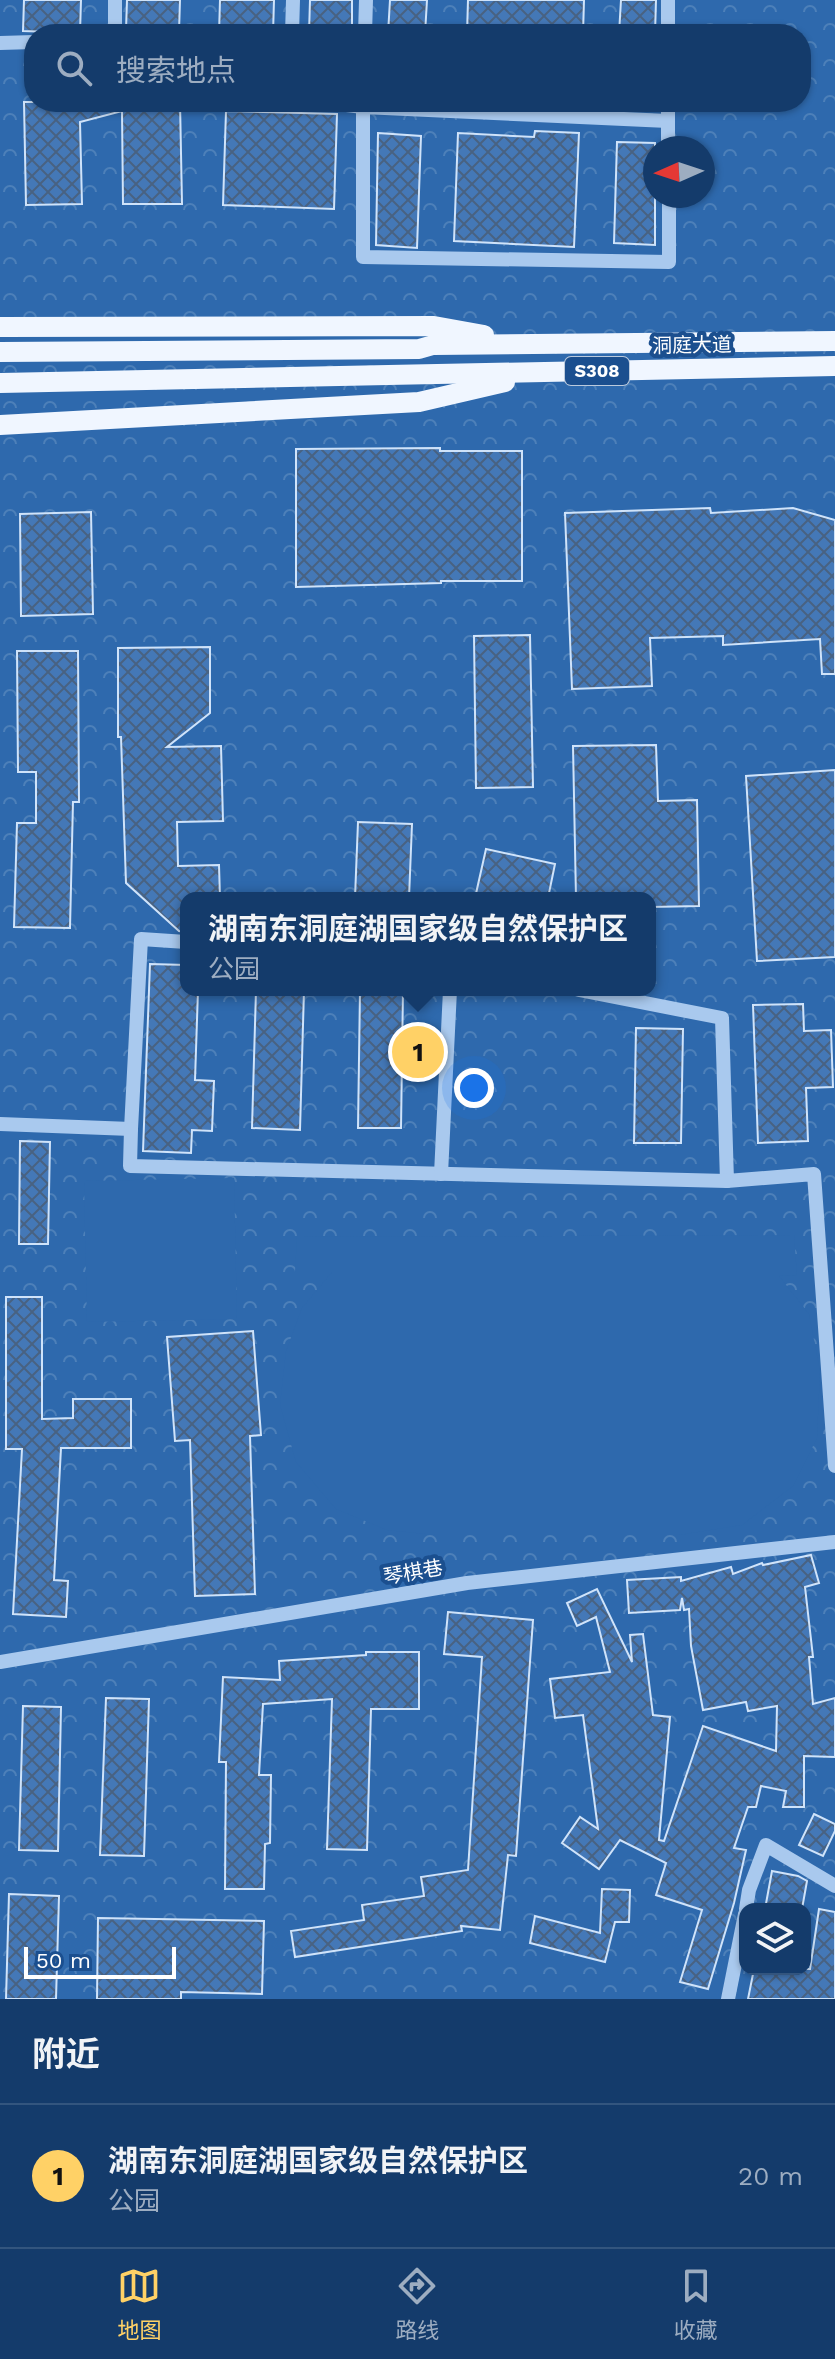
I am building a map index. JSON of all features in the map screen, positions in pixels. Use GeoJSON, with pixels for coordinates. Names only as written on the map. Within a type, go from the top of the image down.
{"type":"FeatureCollection","features":[{"type":"Feature","properties":{"kind":"main road"},"geometry":{"type":"LineString","coordinates":[[0,327],[434,326],[535,343]]}},
{"type":"Feature","properties":{"kind":"main road","name":"洞庭大道"},"geometry":{"type":"LineString","coordinates":[[0,352],[419,349],[433,345],[535,343],[835,341]]}},
{"type":"Feature","properties":{"kind":"main road","name":"洞庭大道"},"geometry":{"type":"LineString","coordinates":[[0,383],[835,366]]}},
{"type":"Feature","properties":{"kind":"main road"},"geometry":{"type":"LineString","coordinates":[[0,425],[419,402],[545,372]]}},
{"type":"Feature","properties":{"kind":"street"},"geometry":{"type":"LineString","coordinates":[[115,0],[115,24]]}},
{"type":"Feature","properties":{"kind":"street"},"geometry":{"type":"LineString","coordinates":[[292,24],[293,0]]}},
{"type":"Feature","properties":{"kind":"street"},"geometry":{"type":"LineString","coordinates":[[365,24],[366,0]]}},
{"type":"Feature","properties":{"kind":"street"},"geometry":{"type":"LineString","coordinates":[[668,0],[668,24]]}},
{"type":"Feature","properties":{"kind":"street"},"geometry":{"type":"LineString","coordinates":[[0,43],[24,42]]}},
{"type":"Feature","properties":{"kind":"street"},"geometry":{"type":"LineString","coordinates":[[363,112],[363,257],[669,262],[669,208]]}},
{"type":"Feature","properties":{"kind":"street"},"geometry":{"type":"LineString","coordinates":[[507,112],[668,121]]}},
{"type":"Feature","properties":{"kind":"street"},"geometry":{"type":"LineString","coordinates":[[668,112],[668,136]]}},
{"type":"Feature","properties":{"kind":"street"},"geometry":{"type":"LineString","coordinates":[[180,942],[141,939],[130,1166],[727,1181],[814,1174],[835,1466]]}},
{"type":"Feature","properties":{"kind":"street"},"geometry":{"type":"LineString","coordinates":[[441,1174],[450,996]]}},
{"type":"Feature","properties":{"kind":"street"},"geometry":{"type":"LineString","coordinates":[[610,996],[722,1018],[727,1181]]}},
{"type":"Feature","properties":{"kind":"street"},"geometry":{"type":"LineString","coordinates":[[0,1124],[131,1129]]}},
{"type":"Feature","properties":{"kind":"street","name":"琴棋巷"},"geometry":{"type":"LineString","coordinates":[[0,1662],[467,1583],[835,1542]]}},
{"type":"Feature","properties":{"kind":"street"},"geometry":{"type":"LineString","coordinates":[[747,1903],[766,1845],[835,1886]]}},
{"type":"Feature","properties":{"kind":"street"},"geometry":{"type":"LineString","coordinates":[[728,1999],[739,1943]]}},
{"type":"Feature","properties":{"kind":"green space"},"geometry":{"type":"Polygon","coordinates":[[[0,0],[835,0],[835,1999],[0,1999],[0,0]]]}},
{"type":"Feature","properties":{"kind":"green space"},"geometry":{"type":"Polygon","coordinates":[[[234,1178],[237,1319],[87,1322],[84,1181],[234,1178]]]}},
{"type":"Feature","properties":{"kind":"green space"},"geometry":{"type":"Polygon","coordinates":[[[794,1235],[797,1275],[779,1276],[809,1314],[820,1371],[817,1438],[793,1486],[742,1525],[679,1535],[435,1535],[387,1530],[336,1509],[296,1462],[280,1405],[286,1351],[302,1308],[332,1272],[295,1272],[297,1237],[794,1235]]]}},
{"type":"Feature","properties":{"kind":"building"},"geometry":{"type":"Polygon","coordinates":[[[24,0],[81,0],[80,24],[24,24],[23,31],[24,0]]]}},
{"type":"Feature","properties":{"kind":"building"},"geometry":{"type":"Polygon","coordinates":[[[127,0],[180,0],[179,24],[126,24],[127,0]]]}},
{"type":"Feature","properties":{"kind":"building"},"geometry":{"type":"Polygon","coordinates":[[[220,0],[274,0],[273,24],[219,24],[220,0]]]}},
{"type":"Feature","properties":{"kind":"building"},"geometry":{"type":"Polygon","coordinates":[[[310,0],[352,0],[352,24],[309,24],[310,0]]]}},
{"type":"Feature","properties":{"kind":"building"},"geometry":{"type":"Polygon","coordinates":[[[390,0],[427,0],[426,24],[389,24],[390,0]]]}},
{"type":"Feature","properties":{"kind":"building"},"geometry":{"type":"Polygon","coordinates":[[[468,0],[584,0],[583,24],[467,24],[468,0]]]}},
{"type":"Feature","properties":{"kind":"building"},"geometry":{"type":"Polygon","coordinates":[[[621,0],[656,0],[655,24],[620,24],[621,0]]]}},
{"type":"Feature","properties":{"kind":"building"},"geometry":{"type":"Polygon","coordinates":[[[24,112],[118,112],[80,122],[82,204],[26,205],[24,112]]]}},
{"type":"Feature","properties":{"kind":"building"},"geometry":{"type":"Polygon","coordinates":[[[122,112],[180,112],[182,204],[123,204],[122,112]]]}},
{"type":"Feature","properties":{"kind":"building"},"geometry":{"type":"Polygon","coordinates":[[[226,112],[337,114],[334,209],[223,205],[226,112]]]}},
{"type":"Feature","properties":{"kind":"building"},"geometry":{"type":"Polygon","coordinates":[[[535,131],[579,133],[574,247],[454,241],[458,133],[534,137],[535,131]]]}},
{"type":"Feature","properties":{"kind":"building"},"geometry":{"type":"Polygon","coordinates":[[[378,133],[421,136],[417,248],[376,245],[378,133]]]}},
{"type":"Feature","properties":{"kind":"building"},"geometry":{"type":"Polygon","coordinates":[[[617,142],[643,143],[643,208],[655,208],[655,245],[614,243],[617,142]]]}},
{"type":"Feature","properties":{"kind":"building"},"geometry":{"type":"Polygon","coordinates":[[[440,448],[440,451],[522,451],[522,581],[296,587],[296,449],[440,448]]]}},
{"type":"Feature","properties":{"kind":"building"},"geometry":{"type":"Polygon","coordinates":[[[710,508],[711,513],[793,508],[835,520],[835,674],[822,674],[820,639],[723,645],[723,636],[650,638],[652,686],[572,689],[565,513],[710,508]]]}},
{"type":"Feature","properties":{"kind":"building"},"geometry":{"type":"Polygon","coordinates":[[[91,512],[93,614],[21,616],[20,514],[91,512]]]}},
{"type":"Feature","properties":{"kind":"building"},"geometry":{"type":"Polygon","coordinates":[[[530,635],[533,787],[476,788],[474,636],[530,635]]]}},
{"type":"Feature","properties":{"kind":"building"},"geometry":{"type":"Polygon","coordinates":[[[210,647],[210,713],[167,747],[221,746],[223,821],[177,822],[178,866],[219,865],[220,892],[180,892],[180,931],[126,883],[121,737],[118,737],[118,648],[210,647]]]}},
{"type":"Feature","properties":{"kind":"building"},"geometry":{"type":"Polygon","coordinates":[[[17,651],[78,651],[79,802],[73,802],[70,928],[14,927],[17,823],[36,823],[36,772],[18,772],[17,651]]]}},
{"type":"Feature","properties":{"kind":"building"},"geometry":{"type":"Polygon","coordinates":[[[656,745],[658,801],[697,800],[699,906],[656,907],[656,892],[576,892],[573,746],[656,745]]]}},
{"type":"Feature","properties":{"kind":"building"},"geometry":{"type":"Polygon","coordinates":[[[835,770],[835,957],[757,961],[746,776],[835,770]]]}},
{"type":"Feature","properties":{"kind":"building"},"geometry":{"type":"Polygon","coordinates":[[[358,822],[412,824],[409,892],[355,892],[358,822]]]}},
{"type":"Feature","properties":{"kind":"building"},"geometry":{"type":"Polygon","coordinates":[[[486,849],[555,864],[549,892],[476,892],[486,849]]]}},
{"type":"Feature","properties":{"kind":"building"},"geometry":{"type":"Polygon","coordinates":[[[150,964],[180,965],[180,996],[198,996],[195,1080],[214,1081],[212,1131],[192,1130],[191,1153],[143,1151],[150,964]]]}},
{"type":"Feature","properties":{"kind":"building"},"geometry":{"type":"Polygon","coordinates":[[[256,996],[304,996],[300,1130],[252,1128],[256,996]]]}},
{"type":"Feature","properties":{"kind":"building"},"geometry":{"type":"Polygon","coordinates":[[[360,996],[403,996],[401,1128],[358,1128],[360,996]]]}},
{"type":"Feature","properties":{"kind":"building"},"geometry":{"type":"Polygon","coordinates":[[[803,1004],[804,1031],[831,1030],[833,1087],[806,1088],[808,1141],[758,1143],[753,1005],[803,1004]]]}},
{"type":"Feature","properties":{"kind":"building"},"geometry":{"type":"Polygon","coordinates":[[[636,1028],[683,1029],[681,1143],[634,1143],[636,1028]]]}},
{"type":"Feature","properties":{"kind":"building"},"geometry":{"type":"Polygon","coordinates":[[[20,1141],[50,1142],[48,1244],[19,1244],[20,1141]]]}},
{"type":"Feature","properties":{"kind":"building"},"geometry":{"type":"Polygon","coordinates":[[[6,1297],[42,1297],[42,1419],[73,1418],[73,1399],[131,1399],[131,1448],[61,1448],[54,1580],[68,1581],[66,1617],[13,1614],[22,1449],[6,1449],[6,1297]]]}},
{"type":"Feature","properties":{"kind":"building"},"geometry":{"type":"Polygon","coordinates":[[[253,1331],[261,1435],[250,1436],[255,1594],[195,1596],[190,1440],[175,1441],[167,1337],[253,1331]]]}},
{"type":"Feature","properties":{"kind":"building"},"geometry":{"type":"Polygon","coordinates":[[[811,1555],[819,1583],[805,1587],[813,1657],[809,1657],[813,1704],[835,1698],[835,1757],[804,1756],[804,1807],[783,1807],[786,1791],[761,1786],[756,1807],[748,1807],[734,1848],[746,1850],[734,1903],[708,1989],[680,1982],[702,1910],[656,1895],[666,1863],[620,1840],[599,1869],[562,1843],[580,1817],[598,1829],[583,1715],[555,1718],[550,1679],[610,1672],[596,1617],[577,1626],[567,1603],[597,1589],[632,1662],[630,1635],[643,1634],[653,1715],[670,1717],[659,1840],[664,1841],[703,1726],[776,1751],[777,1706],[748,1711],[746,1702],[703,1710],[691,1646],[689,1609],[684,1610],[682,1598],[680,1610],[629,1613],[627,1580],[681,1577],[681,1581],[731,1567],[733,1574],[762,1563],[811,1555]]]}},
{"type":"Feature","properties":{"kind":"building"},"geometry":{"type":"Polygon","coordinates":[[[448,1612],[533,1620],[516,1856],[508,1855],[500,1930],[461,1926],[462,1931],[295,1957],[291,1931],[364,1920],[362,1905],[424,1896],[421,1877],[468,1870],[482,1657],[444,1654],[448,1612]]]}},
{"type":"Feature","properties":{"kind":"building"},"geometry":{"type":"Polygon","coordinates":[[[366,1652],[419,1652],[419,1709],[371,1709],[367,1850],[327,1849],[332,1699],[263,1704],[259,1775],[271,1775],[270,1843],[265,1844],[264,1889],[225,1889],[226,1762],[219,1762],[223,1677],[280,1680],[279,1661],[366,1655],[366,1652]]]}},
{"type":"Feature","properties":{"kind":"building"},"geometry":{"type":"Polygon","coordinates":[[[106,1698],[149,1699],[144,1856],[100,1855],[106,1698]]]}},
{"type":"Feature","properties":{"kind":"building"},"geometry":{"type":"Polygon","coordinates":[[[23,1706],[61,1707],[58,1851],[19,1850],[23,1706]]]}},
{"type":"Feature","properties":{"kind":"building"},"geometry":{"type":"Polygon","coordinates":[[[814,1814],[835,1824],[835,1831],[823,1856],[799,1845],[814,1814]]]}},
{"type":"Feature","properties":{"kind":"building"},"geometry":{"type":"Polygon","coordinates":[[[772,1871],[807,1881],[803,1903],[766,1903],[772,1871]]]}},
{"type":"Feature","properties":{"kind":"building"},"geometry":{"type":"Polygon","coordinates":[[[602,1889],[630,1890],[629,1922],[615,1922],[605,1962],[530,1943],[535,1916],[600,1933],[602,1889]]]}},
{"type":"Feature","properties":{"kind":"building"},"geometry":{"type":"Polygon","coordinates":[[[9,1894],[59,1896],[56,1999],[6,1999],[9,1894]]]}},
{"type":"Feature","properties":{"kind":"building"},"geometry":{"type":"Polygon","coordinates":[[[819,1909],[835,1912],[835,1999],[748,1999],[753,1975],[811,1975],[819,1909]]]}},
{"type":"Feature","properties":{"kind":"building"},"geometry":{"type":"Polygon","coordinates":[[[98,1918],[264,1921],[262,1994],[181,1992],[181,1999],[97,1999],[98,1918]]]}},
{"type":"Feature","properties":{"kind":"place","name":"湖南东洞庭湖国家级自然保护区"},"geometry":{"type":"Point","coordinates":[418,1052]}}]}
